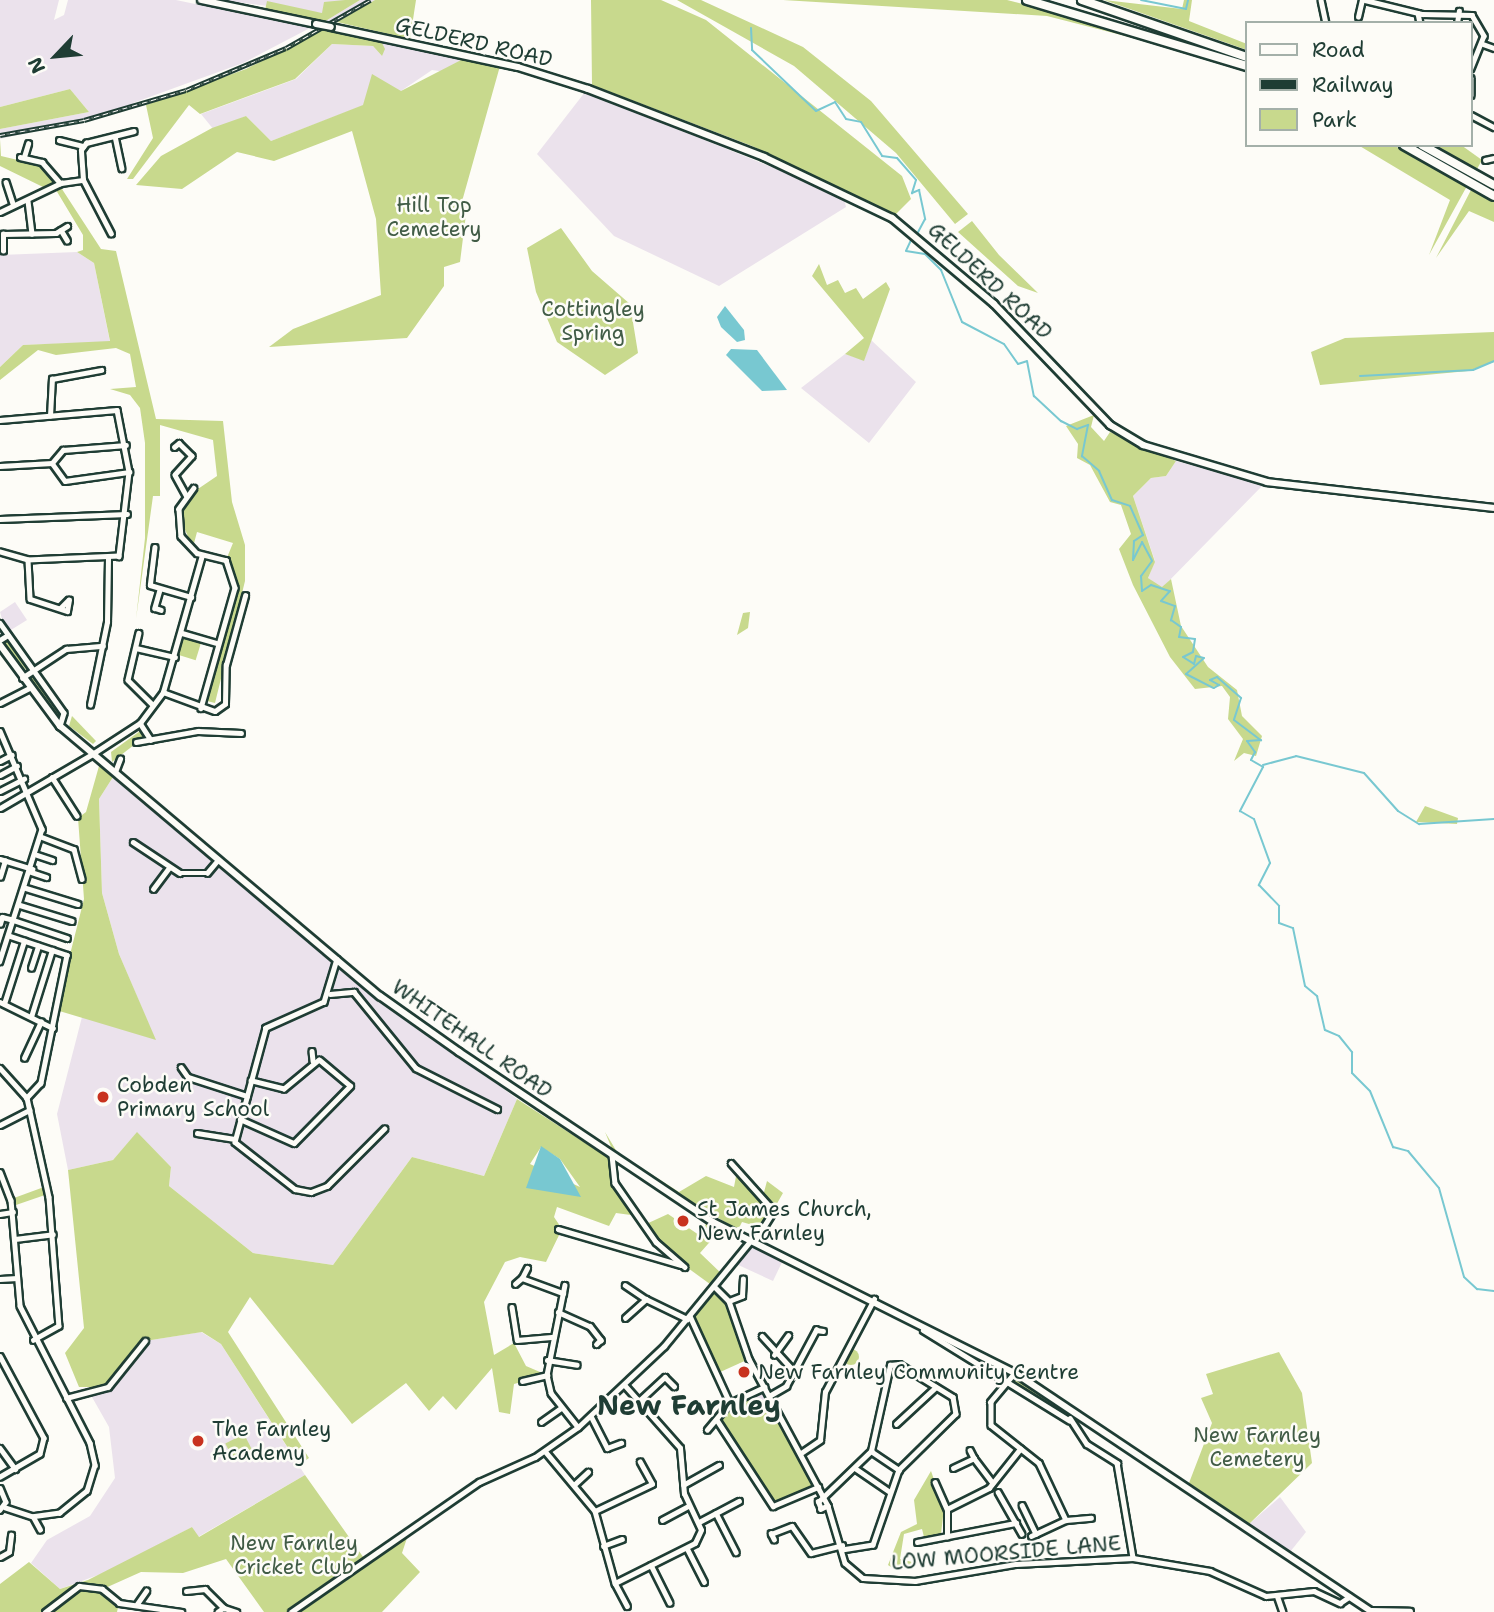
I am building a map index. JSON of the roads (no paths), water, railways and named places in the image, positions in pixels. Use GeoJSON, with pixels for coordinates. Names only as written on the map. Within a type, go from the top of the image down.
{"type":"FeatureCollection","features":[{"type":"Feature","properties":{"kind":"highway"},"geometry":{"type":"LineString","coordinates":[[1027,0],[1167,38],[1246,66]]}},
{"type":"Feature","properties":{"kind":"highway"},"geometry":{"type":"LineString","coordinates":[[1082,0],[1189,34],[1246,57]]}},
{"type":"Feature","properties":{"kind":"highway"},"geometry":{"type":"LineString","coordinates":[[1408,147],[1494,196]]}},
{"type":"Feature","properties":{"kind":"highway"},"geometry":{"type":"LineString","coordinates":[[1426,147],[1494,186]]}},
{"type":"Feature","properties":{"kind":"main road","name":"GELDERD ROAD"},"geometry":{"type":"LineString","coordinates":[[201,0],[518,67],[588,89],[764,157],[892,218],[995,304],[1110,425],[1143,445],[1267,482],[1494,508]]}},
{"type":"Feature","properties":{"kind":"main road","name":"WHITEHALL ROAD"},"geometry":{"type":"LineString","coordinates":[[0,642],[21,678],[60,726],[380,996],[612,1155],[753,1240],[976,1350],[1015,1373],[1371,1612]]}},
{"type":"Feature","properties":{"kind":"main road"},"geometry":{"type":"LineString","coordinates":[[1371,1612],[1410,1612]]}},
{"type":"Feature","properties":{"kind":"street"},"geometry":{"type":"LineString","coordinates":[[1321,0],[1326,21]]}},
{"type":"Feature","properties":{"kind":"street"},"geometry":{"type":"LineString","coordinates":[[1358,17],[1363,0],[1418,13],[1459,11],[1478,22],[1483,44],[1473,65]]}},
{"type":"Feature","properties":{"kind":"street"},"geometry":{"type":"LineString","coordinates":[[1457,21],[1459,11]]}},
{"type":"Feature","properties":{"kind":"street"},"geometry":{"type":"LineString","coordinates":[[1418,13],[1420,21]]}},
{"type":"Feature","properties":{"kind":"street"},"geometry":{"type":"LineString","coordinates":[[1483,44],[1494,48]]}},
{"type":"Feature","properties":{"kind":"street"},"geometry":{"type":"LineString","coordinates":[[1473,115],[1494,127]]}},
{"type":"Feature","properties":{"kind":"street"},"geometry":{"type":"LineString","coordinates":[[59,140],[83,146],[134,131]]}},
{"type":"Feature","properties":{"kind":"street"},"geometry":{"type":"LineString","coordinates":[[115,136],[122,168]]}},
{"type":"Feature","properties":{"kind":"street"},"geometry":{"type":"LineString","coordinates":[[27,144],[22,157],[42,162],[60,183]]}},
{"type":"Feature","properties":{"kind":"street"},"geometry":{"type":"LineString","coordinates":[[83,146],[83,180],[104,215],[111,234]]}},
{"type":"Feature","properties":{"kind":"street"},"geometry":{"type":"LineString","coordinates":[[1485,160],[1494,158]]}},
{"type":"Feature","properties":{"kind":"street"},"geometry":{"type":"LineString","coordinates":[[0,212],[13,203],[28,201],[60,183],[83,180]]}},
{"type":"Feature","properties":{"kind":"street"},"geometry":{"type":"LineString","coordinates":[[6,182],[13,203]]}},
{"type":"Feature","properties":{"kind":"street"},"geometry":{"type":"LineString","coordinates":[[28,201],[32,234]]}},
{"type":"Feature","properties":{"kind":"street"},"geometry":{"type":"LineString","coordinates":[[104,215],[110,210]]}},
{"type":"Feature","properties":{"kind":"street"},"geometry":{"type":"LineString","coordinates":[[3,251],[3,234],[32,234],[61,230],[67,226]]}},
{"type":"Feature","properties":{"kind":"street"},"geometry":{"type":"LineString","coordinates":[[61,230],[67,240]]}},
{"type":"Feature","properties":{"kind":"street"},"geometry":{"type":"LineString","coordinates":[[50,416],[52,379],[101,370]]}},
{"type":"Feature","properties":{"kind":"street"},"geometry":{"type":"LineString","coordinates":[[0,420],[117,410],[126,445],[128,472],[127,514],[119,556],[28,560],[0,552]]}},
{"type":"Feature","properties":{"kind":"street"},"geometry":{"type":"LineString","coordinates":[[174,447],[179,443],[192,456],[175,475],[186,495]]}},
{"type":"Feature","properties":{"kind":"street"},"geometry":{"type":"LineString","coordinates":[[0,466],[52,463],[63,450],[126,445]]}},
{"type":"Feature","properties":{"kind":"street"},"geometry":{"type":"LineString","coordinates":[[52,463],[65,481],[128,472]]}},
{"type":"Feature","properties":{"kind":"street"},"geometry":{"type":"LineString","coordinates":[[194,488],[186,495],[178,530],[202,555],[226,560],[235,588],[217,643],[201,708]]}},
{"type":"Feature","properties":{"kind":"street"},"geometry":{"type":"LineString","coordinates":[[0,519],[127,514]]}},
{"type":"Feature","properties":{"kind":"street"},"geometry":{"type":"LineString","coordinates":[[155,547],[150,585],[191,597]]}},
{"type":"Feature","properties":{"kind":"street"},"geometry":{"type":"LineString","coordinates":[[0,808],[140,723],[163,692],[182,633],[202,555]]}},
{"type":"Feature","properties":{"kind":"street"},"geometry":{"type":"LineString","coordinates":[[90,705],[103,646],[108,558]]}},
{"type":"Feature","properties":{"kind":"street"},"geometry":{"type":"LineString","coordinates":[[28,560],[30,598],[61,608]]}},
{"type":"Feature","properties":{"kind":"street"},"geometry":{"type":"LineString","coordinates":[[156,609],[160,590]]}},
{"type":"Feature","properties":{"kind":"street"},"geometry":{"type":"LineString","coordinates":[[163,692],[215,711],[225,704],[226,665],[245,596]]}},
{"type":"Feature","properties":{"kind":"street"},"geometry":{"type":"LineString","coordinates":[[0,623],[31,671],[64,713],[60,726]]}},
{"type":"Feature","properties":{"kind":"street"},"geometry":{"type":"LineString","coordinates":[[139,632],[130,688],[153,705]]}},
{"type":"Feature","properties":{"kind":"street"},"geometry":{"type":"LineString","coordinates":[[182,633],[217,643]]}},
{"type":"Feature","properties":{"kind":"street","name":"WHITEHALL ROAD"},"geometry":{"type":"LineString","coordinates":[[0,642],[8,635]]}},
{"type":"Feature","properties":{"kind":"street"},"geometry":{"type":"LineString","coordinates":[[21,678],[66,649],[103,646]]}},
{"type":"Feature","properties":{"kind":"street"},"geometry":{"type":"LineString","coordinates":[[136,648],[175,657]]}},
{"type":"Feature","properties":{"kind":"street"},"geometry":{"type":"LineString","coordinates":[[0,703],[29,688]]}},
{"type":"Feature","properties":{"kind":"street"},"geometry":{"type":"LineString","coordinates":[[140,723],[151,740]]}},
{"type":"Feature","properties":{"kind":"street"},"geometry":{"type":"LineString","coordinates":[[136,742],[198,731],[242,733]]}},
{"type":"Feature","properties":{"kind":"street"},"geometry":{"type":"LineString","coordinates":[[0,732],[29,790],[42,837],[0,961]]}},
{"type":"Feature","properties":{"kind":"street"},"geometry":{"type":"LineString","coordinates":[[0,747],[6,743]]}},
{"type":"Feature","properties":{"kind":"street"},"geometry":{"type":"LineString","coordinates":[[0,761],[12,755]]}},
{"type":"Feature","properties":{"kind":"street"},"geometry":{"type":"LineString","coordinates":[[115,772],[120,759]]}},
{"type":"Feature","properties":{"kind":"street"},"geometry":{"type":"LineString","coordinates":[[0,775],[17,766]]}},
{"type":"Feature","properties":{"kind":"street"},"geometry":{"type":"LineString","coordinates":[[52,777],[77,816]]}},
{"type":"Feature","properties":{"kind":"street"},"geometry":{"type":"LineString","coordinates":[[0,791],[24,779]]}},
{"type":"Feature","properties":{"kind":"street"},"geometry":{"type":"LineString","coordinates":[[42,837],[77,855],[82,879]]}},
{"type":"Feature","properties":{"kind":"street"},"geometry":{"type":"LineString","coordinates":[[133,842],[169,868],[199,875],[219,859]]}},
{"type":"Feature","properties":{"kind":"street"},"geometry":{"type":"LineString","coordinates":[[37,855],[52,860]]}},
{"type":"Feature","properties":{"kind":"street"},"geometry":{"type":"LineString","coordinates":[[0,877],[3,860],[46,877]]}},
{"type":"Feature","properties":{"kind":"street"},"geometry":{"type":"LineString","coordinates":[[153,889],[169,868]]}},
{"type":"Feature","properties":{"kind":"street"},"geometry":{"type":"LineString","coordinates":[[26,888],[78,904]]}},
{"type":"Feature","properties":{"kind":"street"},"geometry":{"type":"LineString","coordinates":[[20,905],[72,921]]}},
{"type":"Feature","properties":{"kind":"street"},"geometry":{"type":"LineString","coordinates":[[0,924],[2,917],[67,938]]}},
{"type":"Feature","properties":{"kind":"street"},"geometry":{"type":"LineString","coordinates":[[10,936],[67,955],[41,1083],[27,1098]]}},
{"type":"Feature","properties":{"kind":"street"},"geometry":{"type":"LineString","coordinates":[[24,940],[2,1003],[53,1028]]}},
{"type":"Feature","properties":{"kind":"street"},"geometry":{"type":"LineString","coordinates":[[31,968],[38,945]]}},
{"type":"Feature","properties":{"kind":"street"},"geometry":{"type":"LineString","coordinates":[[31,1017],[52,950]]}},
{"type":"Feature","properties":{"kind":"street"},"geometry":{"type":"LineString","coordinates":[[330,994],[326,977],[337,959]]}},
{"type":"Feature","properties":{"kind":"street"},"geometry":{"type":"LineString","coordinates":[[384,1129],[327,1186],[311,1192],[273,1175],[241,1152],[235,1139],[266,1028],[330,994],[354,992],[416,1068],[498,1109]]}},
{"type":"Feature","properties":{"kind":"street"},"geometry":{"type":"LineString","coordinates":[[24,1058],[41,1022]]}},
{"type":"Feature","properties":{"kind":"street"},"geometry":{"type":"LineString","coordinates":[[240,1119],[299,1140],[349,1086],[313,1060],[312,1051]]}},
{"type":"Feature","properties":{"kind":"street"},"geometry":{"type":"LineString","coordinates":[[251,1081],[284,1089],[313,1060]]}},
{"type":"Feature","properties":{"kind":"street"},"geometry":{"type":"LineString","coordinates":[[181,1067],[188,1077],[247,1096]]}},
{"type":"Feature","properties":{"kind":"street"},"geometry":{"type":"LineString","coordinates":[[0,1068],[27,1098],[53,1234],[59,1326],[34,1340]]}},
{"type":"Feature","properties":{"kind":"street"},"geometry":{"type":"LineString","coordinates":[[0,1125],[29,1110]]}},
{"type":"Feature","properties":{"kind":"street"},"geometry":{"type":"LineString","coordinates":[[197,1133],[235,1139]]}},
{"type":"Feature","properties":{"kind":"street"},"geometry":{"type":"LineString","coordinates":[[558,1229],[683,1265],[656,1242],[615,1182],[612,1155]]}},
{"type":"Feature","properties":{"kind":"street"},"geometry":{"type":"LineString","coordinates":[[291,1612],[480,1482],[545,1451],[578,1427],[625,1386],[715,1287],[774,1211],[731,1163]]}},
{"type":"Feature","properties":{"kind":"street"},"geometry":{"type":"LineString","coordinates":[[0,1172],[13,1212],[17,1278],[34,1340],[90,1443],[93,1476],[70,1508],[33,1517],[2,1509],[0,1488]]}},
{"type":"Feature","properties":{"kind":"street"},"geometry":{"type":"LineString","coordinates":[[0,1214],[13,1212]]}},
{"type":"Feature","properties":{"kind":"street"},"geometry":{"type":"LineString","coordinates":[[15,1238],[53,1234]]}},
{"type":"Feature","properties":{"kind":"street"},"geometry":{"type":"LineString","coordinates":[[515,1284],[527,1268]]}},
{"type":"Feature","properties":{"kind":"street"},"geometry":{"type":"LineString","coordinates":[[0,1279],[17,1278]]}},
{"type":"Feature","properties":{"kind":"street"},"geometry":{"type":"LineString","coordinates":[[522,1278],[563,1293]]}},
{"type":"Feature","properties":{"kind":"street"},"geometry":{"type":"LineString","coordinates":[[729,1301],[741,1296],[743,1279]]}},
{"type":"Feature","properties":{"kind":"street"},"geometry":{"type":"LineString","coordinates":[[565,1285],[547,1360],[547,1375],[561,1408],[578,1427]]}},
{"type":"Feature","properties":{"kind":"street"},"geometry":{"type":"LineString","coordinates":[[625,1285],[646,1299],[688,1317],[730,1403]]}},
{"type":"Feature","properties":{"kind":"street"},"geometry":{"type":"LineString","coordinates":[[715,1287],[729,1301],[764,1387],[828,1506],[842,1547]]}},
{"type":"Feature","properties":{"kind":"street"},"geometry":{"type":"LineString","coordinates":[[625,1318],[646,1299]]}},
{"type":"Feature","properties":{"kind":"street"},"geometry":{"type":"LineString","coordinates":[[801,1453],[820,1440],[825,1392],[874,1299]]}},
{"type":"Feature","properties":{"kind":"street"},"geometry":{"type":"LineString","coordinates":[[512,1307],[517,1340],[554,1336]]}},
{"type":"Feature","properties":{"kind":"street"},"geometry":{"type":"LineString","coordinates":[[558,1312],[590,1326],[601,1341]]}},
{"type":"Feature","properties":{"kind":"street","name":"WHITEHALL ROAD"},"geometry":{"type":"LineString","coordinates":[[907,1315],[1006,1384],[1069,1420]]}},
{"type":"Feature","properties":{"kind":"street"},"geometry":{"type":"LineString","coordinates":[[769,1396],[794,1371],[816,1330],[823,1331]]}},
{"type":"Feature","properties":{"kind":"street"},"geometry":{"type":"LineString","coordinates":[[762,1336],[774,1355],[794,1371]]}},
{"type":"Feature","properties":{"kind":"street"},"geometry":{"type":"LineString","coordinates":[[774,1355],[788,1336]]}},
{"type":"Feature","properties":{"kind":"street"},"geometry":{"type":"LineString","coordinates":[[66,1398],[108,1387],[145,1341]]}},
{"type":"Feature","properties":{"kind":"street"},"geometry":{"type":"LineString","coordinates":[[971,1360],[976,1350]]}},
{"type":"Feature","properties":{"kind":"street"},"geometry":{"type":"LineString","coordinates":[[0,1356],[44,1446],[0,1477]]}},
{"type":"Feature","properties":{"kind":"street"},"geometry":{"type":"LineString","coordinates":[[547,1360],[578,1365]]}},
{"type":"Feature","properties":{"kind":"street"},"geometry":{"type":"LineString","coordinates":[[774,1540],[771,1534],[792,1526],[811,1553],[873,1545],[899,1470],[956,1414],[959,1405],[937,1387],[895,1363],[888,1368],[871,1451],[824,1499]]}},
{"type":"Feature","properties":{"kind":"street"},"geometry":{"type":"LineString","coordinates":[[1015,1373],[991,1402],[989,1417],[1044,1470],[1066,1520]]}},
{"type":"Feature","properties":{"kind":"street"},"geometry":{"type":"LineString","coordinates":[[522,1381],[547,1375]]}},
{"type":"Feature","properties":{"kind":"street"},"geometry":{"type":"LineString","coordinates":[[639,1401],[665,1377],[674,1386]]}},
{"type":"Feature","properties":{"kind":"street"},"geometry":{"type":"LineString","coordinates":[[615,1583],[687,1548],[700,1537],[699,1522],[688,1506],[683,1485],[680,1448],[625,1386]]}},
{"type":"Feature","properties":{"kind":"street"},"geometry":{"type":"LineString","coordinates":[[707,1430],[730,1403],[764,1387]]}},
{"type":"Feature","properties":{"kind":"street"},"geometry":{"type":"LineString","coordinates":[[896,1424],[937,1387]]}},
{"type":"Feature","properties":{"kind":"street"},"geometry":{"type":"LineString","coordinates":[[542,1420],[561,1408]]}},
{"type":"Feature","properties":{"kind":"street"},"geometry":{"type":"LineString","coordinates":[[1074,1412],[1069,1420],[1087,1444],[1117,1463],[1133,1558]]}},
{"type":"Feature","properties":{"kind":"street"},"geometry":{"type":"LineString","coordinates":[[591,1416],[607,1448],[607,1455]]}},
{"type":"Feature","properties":{"kind":"street"},"geometry":{"type":"LineString","coordinates":[[717,1420],[773,1506],[818,1487]]}},
{"type":"Feature","properties":{"kind":"street"},"geometry":{"type":"LineString","coordinates":[[607,1448],[621,1443]]}},
{"type":"Feature","properties":{"kind":"street"},"geometry":{"type":"LineString","coordinates":[[0,1448],[15,1469]]}},
{"type":"Feature","properties":{"kind":"street"},"geometry":{"type":"LineString","coordinates":[[947,1509],[993,1483],[1020,1449]]}},
{"type":"Feature","properties":{"kind":"street"},"geometry":{"type":"LineString","coordinates":[[970,1450],[993,1483]]}},
{"type":"Feature","properties":{"kind":"street"},"geometry":{"type":"LineString","coordinates":[[545,1451],[595,1511],[615,1583],[627,1606]]}},
{"type":"Feature","properties":{"kind":"street"},"geometry":{"type":"LineString","coordinates":[[871,1451],[899,1470]]}},
{"type":"Feature","properties":{"kind":"street"},"geometry":{"type":"LineString","coordinates":[[957,1468],[974,1458]]}},
{"type":"Feature","properties":{"kind":"street"},"geometry":{"type":"LineString","coordinates":[[595,1511],[652,1484],[640,1462]]}},
{"type":"Feature","properties":{"kind":"street"},"geometry":{"type":"LineString","coordinates":[[683,1485],[719,1465]]}},
{"type":"Feature","properties":{"kind":"street"},"geometry":{"type":"LineString","coordinates":[[855,1468],[890,1492]]}},
{"type":"Feature","properties":{"kind":"street"},"geometry":{"type":"LineString","coordinates":[[574,1485],[589,1472]]}},
{"type":"Feature","properties":{"kind":"street"},"geometry":{"type":"LineString","coordinates":[[935,1482],[947,1509],[947,1537]]}},
{"type":"Feature","properties":{"kind":"street"},"geometry":{"type":"LineString","coordinates":[[998,1492],[1022,1534]]}},
{"type":"Feature","properties":{"kind":"street"},"geometry":{"type":"LineString","coordinates":[[699,1522],[739,1501]]}},
{"type":"Feature","properties":{"kind":"street"},"geometry":{"type":"LineString","coordinates":[[662,1520],[688,1506]]}},
{"type":"Feature","properties":{"kind":"street"},"geometry":{"type":"LineString","coordinates":[[1022,1506],[1033,1535],[1066,1520],[1091,1518]]}},
{"type":"Feature","properties":{"kind":"street"},"geometry":{"type":"LineString","coordinates":[[716,1513],[736,1552]]}},
{"type":"Feature","properties":{"kind":"street"},"geometry":{"type":"LineString","coordinates":[[33,1517],[40,1529]]}},
{"type":"Feature","properties":{"kind":"street"},"geometry":{"type":"LineString","coordinates":[[916,1542],[1016,1522]]}},
{"type":"Feature","properties":{"kind":"street"},"geometry":{"type":"LineString","coordinates":[[0,1557],[9,1552],[12,1535]]}},
{"type":"Feature","properties":{"kind":"street"},"geometry":{"type":"LineString","coordinates":[[603,1546],[622,1539]]}},
{"type":"Feature","properties":{"kind":"street","name":"LOW MOORSIDE LANE"},"geometry":{"type":"LineString","coordinates":[[842,1547],[850,1572],[863,1578],[915,1581],[1016,1564],[1133,1558],[1175,1561],[1277,1595],[1314,1591],[1340,1603],[1349,1597]]}},
{"type":"Feature","properties":{"kind":"street"},"geometry":{"type":"LineString","coordinates":[[687,1548],[704,1582]]}},
{"type":"Feature","properties":{"kind":"street"},"geometry":{"type":"LineString","coordinates":[[652,1565],[670,1603]]}},
{"type":"Feature","properties":{"kind":"street"},"geometry":{"type":"LineString","coordinates":[[45,1612],[79,1586],[102,1589],[119,1603],[181,1612]]}},
{"type":"Feature","properties":{"kind":"street"},"geometry":{"type":"LineString","coordinates":[[186,1591],[205,1589],[221,1610],[236,1612]]}},
{"type":"Feature","properties":{"kind":"street"},"geometry":{"type":"LineString","coordinates":[[137,1604],[146,1591]]}},
{"type":"Feature","properties":{"kind":"street"},"geometry":{"type":"LineString","coordinates":[[1277,1595],[1283,1612]]}},
{"type":"Feature","properties":{"kind":"street"},"geometry":{"type":"LineString","coordinates":[[1356,1601],[1359,1612]]}},
{"type":"Feature","properties":{"kind":"street"},"geometry":{"type":"LineString","coordinates":[[117,1612],[119,1603]]}},
{"type":"Feature","properties":{"kind":"water"},"geometry":{"type":"Polygon","coordinates":[[[725,306],[744,330],[745,340],[737,342],[721,327],[717,317],[725,306]]]}},
{"type":"Feature","properties":{"kind":"water"},"geometry":{"type":"Polygon","coordinates":[[[731,349],[757,350],[787,390],[762,391],[726,355],[731,349]]]}},
{"type":"Feature","properties":{"kind":"water"},"geometry":{"type":"Polygon","coordinates":[[[541,1146],[560,1159],[581,1197],[526,1188],[541,1146]]]}},
{"type":"Feature","properties":{"kind":"waterway"},"geometry":{"type":"LineString","coordinates":[[1141,0],[1186,9],[1188,0]]}},
{"type":"Feature","properties":{"kind":"waterway"},"geometry":{"type":"LineString","coordinates":[[751,28],[752,50],[816,111],[835,102],[846,119],[861,122],[882,156],[897,158],[916,180],[912,193],[919,190],[925,219],[918,232]]}},
{"type":"Feature","properties":{"kind":"waterway"},"geometry":{"type":"LineString","coordinates":[[912,238],[906,251],[925,254],[941,270],[962,322],[1004,344],[1018,364],[1027,361],[1034,396],[1061,421],[1077,429],[1088,425],[1082,456],[1099,471],[1112,500],[1130,506],[1143,535],[1134,541],[1133,560],[1142,542],[1152,561],[1141,576],[1142,591],[1151,585],[1170,591],[1161,601],[1175,606],[1171,620],[1181,627],[1179,637],[1195,639],[1193,652],[1183,657],[1194,664],[1196,656],[1204,658],[1186,674],[1214,688],[1219,685],[1210,680],[1217,677],[1241,698],[1234,720],[1261,740],[1247,741],[1255,752],[1251,760],[1263,767],[1240,811],[1254,819],[1270,863],[1259,885],[1279,906],[1279,923],[1293,928],[1305,986],[1317,996],[1325,1030],[1339,1036],[1352,1052],[1352,1073],[1370,1091],[1393,1147],[1408,1151],[1439,1188],[1464,1277],[1477,1289],[1494,1291]]}},
{"type":"Feature","properties":{"kind":"waterway"},"geometry":{"type":"LineString","coordinates":[[1360,376],[1473,370],[1494,361]]}},
{"type":"Feature","properties":{"kind":"waterway"},"geometry":{"type":"LineString","coordinates":[[1263,765],[1296,756],[1364,773],[1398,811],[1419,824],[1494,819]]}},
{"type":"Feature","properties":{"kind":"railway"},"geometry":{"type":"LineString","coordinates":[[0,135],[84,120],[186,90],[286,48],[370,0]]}},
{"type":"Feature","properties":{"kind":"place","name":"Cobden Primary School"},"geometry":{"type":"Point","coordinates":[103,1097]}},
{"type":"Feature","properties":{"kind":"place","name":"St James Church, New Farnley"},"geometry":{"type":"Point","coordinates":[683,1221]}},
{"type":"Feature","properties":{"kind":"place","name":"New Farnley Community Centre"},"geometry":{"type":"Point","coordinates":[744,1372]}},
{"type":"Feature","properties":{"kind":"place","name":"The Farnley Academy"},"geometry":{"type":"Point","coordinates":[198,1441]}},
{"type":"Feature","properties":{"kind":"district","name":"New Farnley"},"geometry":{"type":"Point","coordinates":[689,1405]}},
{"type":"Feature","properties":{"kind":"park label","name":"Hill Top Cemetery"},"geometry":{"type":"Point","coordinates":[434,217]}},
{"type":"Feature","properties":{"kind":"park label","name":"Cottingley Spring"},"geometry":{"type":"Point","coordinates":[593,321]}},
{"type":"Feature","properties":{"kind":"park label","name":"New Farnley Cemetery"},"geometry":{"type":"Point","coordinates":[1257,1447]}},
{"type":"Feature","properties":{"kind":"park label","name":"New Farnley Cricket Club"},"geometry":{"type":"Point","coordinates":[294,1555]}}]}
